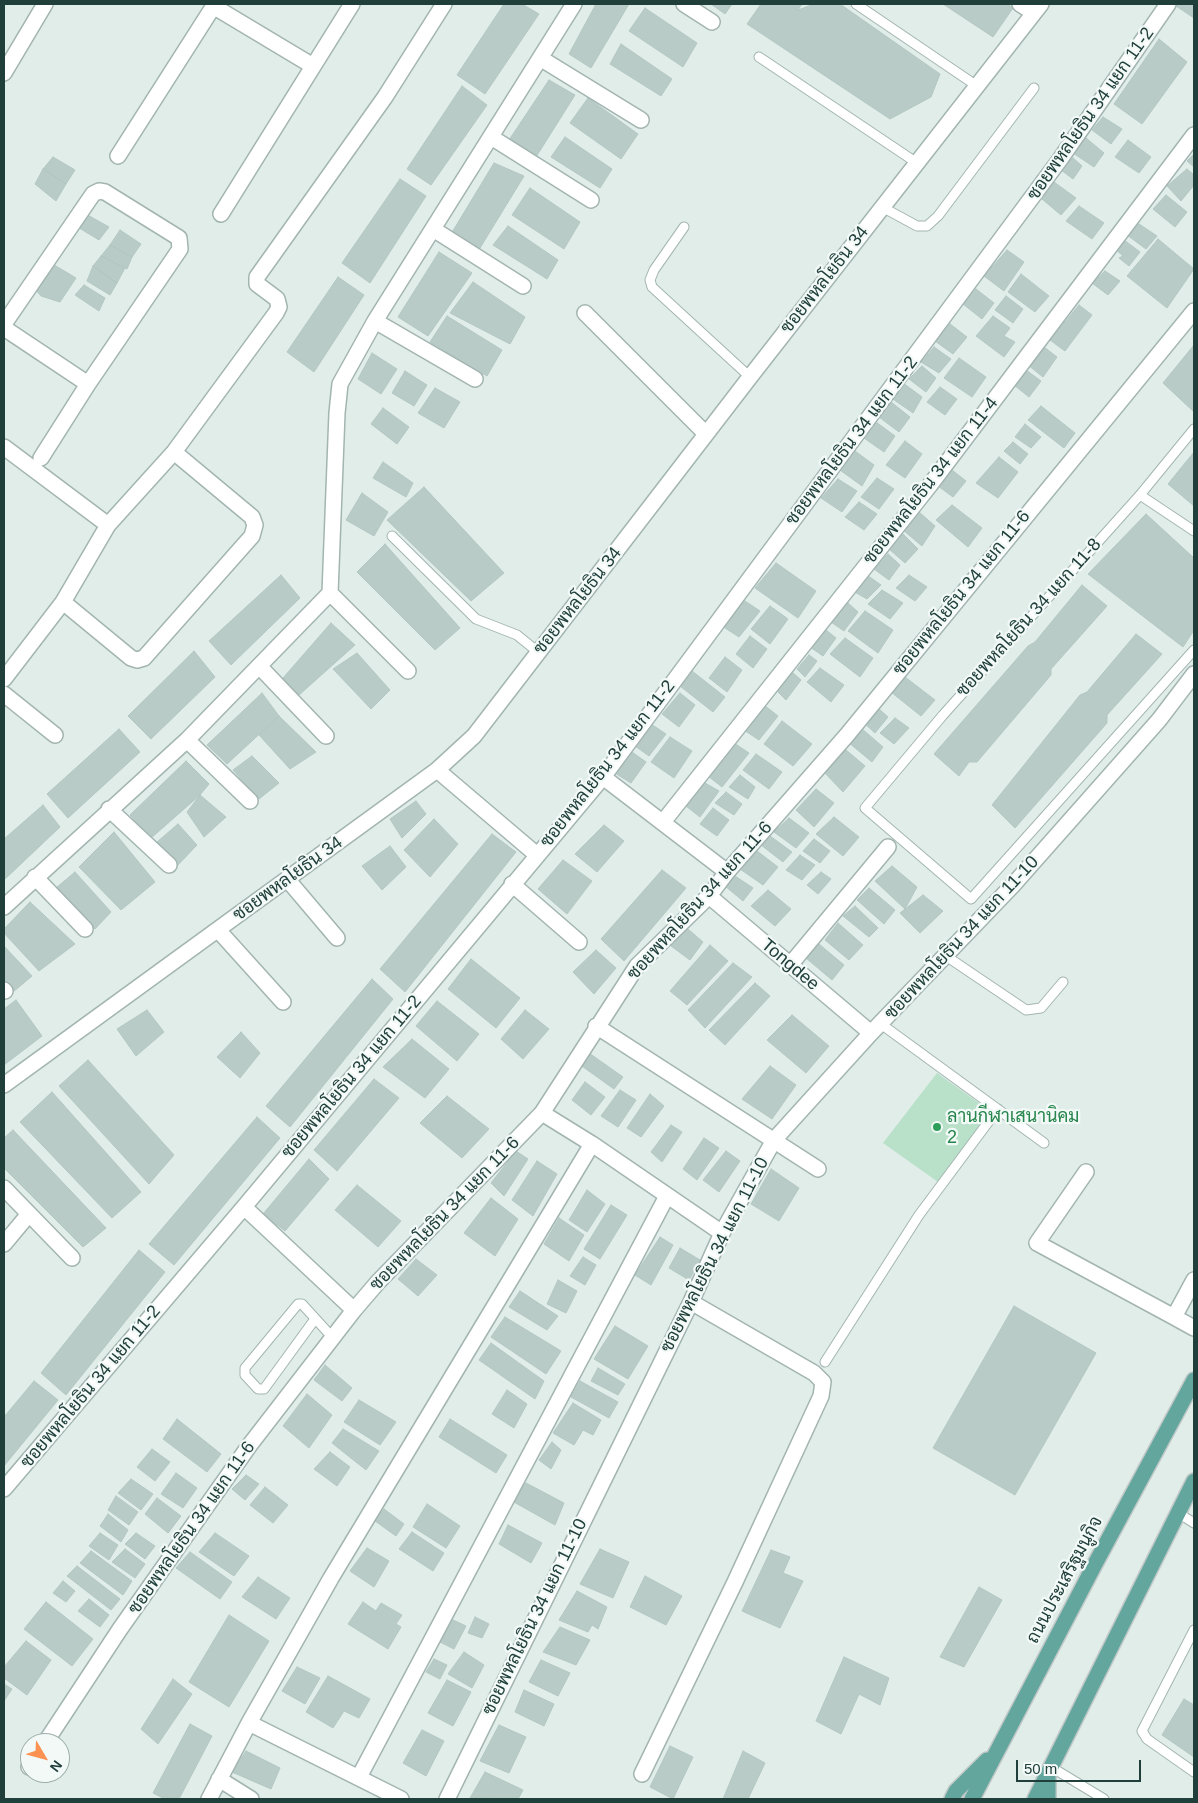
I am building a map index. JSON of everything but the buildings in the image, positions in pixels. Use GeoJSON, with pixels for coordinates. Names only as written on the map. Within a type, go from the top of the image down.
{"type":"FeatureCollection","features":[{"type":"Feature","properties":{"kind":"main road","name":"ถนนประเสริฐมนูกิจ"},"geometry":{"type":"LineString","coordinates":[[972,1799],[1194,1380]]}},
{"type":"Feature","properties":{"kind":"main road"},"geometry":{"type":"LineString","coordinates":[[1035,1799],[1194,1480]]}},
{"type":"Feature","properties":{"kind":"main road"},"geometry":{"type":"LineString","coordinates":[[952,1799],[956,1791],[997,1750]]}},
{"type":"Feature","properties":{"kind":"main road"},"geometry":{"type":"LineString","coordinates":[[1048,1799],[1049,1771]]}},
{"type":"Feature","properties":{"kind":"street"},"geometry":{"type":"LineString","coordinates":[[6,63],[45,4]]}},
{"type":"Feature","properties":{"kind":"street"},"geometry":{"type":"LineString","coordinates":[[221,214],[352,4]]}},
{"type":"Feature","properties":{"kind":"street"},"geometry":{"type":"LineString","coordinates":[[4,679],[63,602],[108,525],[174,452],[279,307],[278,299],[257,284],[256,278],[384,97],[444,4]]}},
{"type":"Feature","properties":{"kind":"street"},"geometry":{"type":"LineString","coordinates":[[4,907],[109,809],[187,740],[330,593],[337,413],[340,384],[375,321],[574,4]]}},
{"type":"Feature","properties":{"kind":"street"},"geometry":{"type":"LineString","coordinates":[[684,4],[712,22]]}},
{"type":"Feature","properties":{"kind":"street"},"geometry":{"type":"LineString","coordinates":[[1020,4],[1038,8]]}},
{"type":"Feature","properties":{"kind":"street","name":"ซอยพหลโยธิน 34 แยก 11-2"},"geometry":{"type":"LineString","coordinates":[[4,1489],[244,1207],[603,777],[1055,166],[1168,4]]}},
{"type":"Feature","properties":{"kind":"street"},"geometry":{"type":"LineString","coordinates":[[118,156],[214,5],[313,66]]}},
{"type":"Feature","properties":{"kind":"street","name":"ซอยพหลโยธิน 34"},"geometry":{"type":"LineString","coordinates":[[4,1085],[437,770],[474,736],[750,377],[1038,8]]}},
{"type":"Feature","properties":{"kind":"street"},"geometry":{"type":"LineString","coordinates":[[540,58],[641,120]]}},
{"type":"Feature","properties":{"kind":"street","name":"ซอยพหลโยธิน 34 แยก 11-4"},"geometry":{"type":"LineString","coordinates":[[662,822],[930,485],[1194,135]]}},
{"type":"Feature","properties":{"kind":"street"},"geometry":{"type":"LineString","coordinates":[[490,137],[591,200]]}},
{"type":"Feature","properties":{"kind":"street"},"geometry":{"type":"LineString","coordinates":[[41,458],[88,384],[180,249],[179,238],[99,190],[93,194],[4,326],[88,384]]}},
{"type":"Feature","properties":{"kind":"street"},"geometry":{"type":"LineString","coordinates":[[432,229],[523,286]]}},
{"type":"Feature","properties":{"kind":"street","name":"ซอยพหลโยธิน 34 แยก 11-6"},"geometry":{"type":"LineString","coordinates":[[52,1733],[120,1628],[249,1446],[354,1310],[385,1275],[542,1113],[596,1026],[637,966],[709,896],[727,872],[847,735],[1194,311]]}},
{"type":"Feature","properties":{"kind":"street"},"geometry":{"type":"LineString","coordinates":[[585,313],[706,434]]}},
{"type":"Feature","properties":{"kind":"street"},"geometry":{"type":"LineString","coordinates":[[375,321],[474,379]]}},
{"type":"Feature","properties":{"kind":"street"},"geometry":{"type":"LineString","coordinates":[[4,447],[108,525]]}},
{"type":"Feature","properties":{"kind":"street"},"geometry":{"type":"LineString","coordinates":[[63,602],[131,658],[137,660],[144,658],[252,536],[255,526],[252,517],[174,452]]}},
{"type":"Feature","properties":{"kind":"street"},"geometry":{"type":"LineString","coordinates":[[330,593],[408,671]]}},
{"type":"Feature","properties":{"kind":"street"},"geometry":{"type":"LineString","coordinates":[[260,667],[326,736]]}},
{"type":"Feature","properties":{"kind":"street","name":"ซอยพหลโยธิน 34 แยก 11-10"},"geometry":{"type":"LineString","coordinates":[[447,1799],[530,1625],[691,1302],[722,1233],[774,1140],[876,1028],[946,956],[1120,764],[1159,720],[1194,674]]}},
{"type":"Feature","properties":{"kind":"street"},"geometry":{"type":"LineString","coordinates":[[4,694],[55,735]]}},
{"type":"Feature","properties":{"kind":"street"},"geometry":{"type":"LineString","coordinates":[[187,740],[250,801]]}},
{"type":"Feature","properties":{"kind":"street"},"geometry":{"type":"LineString","coordinates":[[437,770],[537,855]]}},
{"type":"Feature","properties":{"kind":"street"},"geometry":{"type":"LineString","coordinates":[[603,777],[727,872]]}},
{"type":"Feature","properties":{"kind":"street"},"geometry":{"type":"LineString","coordinates":[[109,809],[169,865]]}},
{"type":"Feature","properties":{"kind":"street"},"geometry":{"type":"LineString","coordinates":[[790,965],[888,847]]}},
{"type":"Feature","properties":{"kind":"street"},"geometry":{"type":"LineString","coordinates":[[34,878],[85,929]]}},
{"type":"Feature","properties":{"kind":"street"},"geometry":{"type":"LineString","coordinates":[[286,879],[337,938]]}},
{"type":"Feature","properties":{"kind":"street"},"geometry":{"type":"LineString","coordinates":[[512,884],[579,942]]}},
{"type":"Feature","properties":{"kind":"street","name":"Tongdee"},"geometry":{"type":"LineString","coordinates":[[709,896],[790,965],[876,1028]]}},
{"type":"Feature","properties":{"kind":"street"},"geometry":{"type":"LineString","coordinates":[[218,930],[283,1002]]}},
{"type":"Feature","properties":{"kind":"street"},"geometry":{"type":"LineString","coordinates":[[596,1026],[818,1169]]}},
{"type":"Feature","properties":{"kind":"street"},"geometry":{"type":"LineString","coordinates":[[542,1113],[592,1144],[722,1233]]}},
{"type":"Feature","properties":{"kind":"street"},"geometry":{"type":"LineString","coordinates":[[209,1799],[249,1723],[331,1578],[592,1144]]}},
{"type":"Feature","properties":{"kind":"street"},"geometry":{"type":"LineString","coordinates":[[1086,1172],[1036,1243],[1194,1328]]}},
{"type":"Feature","properties":{"kind":"street"},"geometry":{"type":"LineString","coordinates":[[4,1188],[72,1258]]}},
{"type":"Feature","properties":{"kind":"street"},"geometry":{"type":"LineString","coordinates":[[359,1777],[667,1196]]}},
{"type":"Feature","properties":{"kind":"street"},"geometry":{"type":"LineString","coordinates":[[244,1207],[354,1310]]}},
{"type":"Feature","properties":{"kind":"street"},"geometry":{"type":"LineString","coordinates":[[4,1244],[28,1214]]}},
{"type":"Feature","properties":{"kind":"street"},"geometry":{"type":"LineString","coordinates":[[1174,1316],[1194,1280]]}},
{"type":"Feature","properties":{"kind":"street"},"geometry":{"type":"LineString","coordinates":[[642,1774],[735,1582],[821,1396],[822,1382],[814,1373],[691,1302]]}},
{"type":"Feature","properties":{"kind":"street"},"geometry":{"type":"LineString","coordinates":[[249,1723],[401,1799]]}},
{"type":"Feature","properties":{"kind":"street"},"geometry":{"type":"LineString","coordinates":[[219,1780],[251,1799]]}},
{"type":"Feature","properties":{"kind":"lane"},"geometry":{"type":"LineString","coordinates":[[856,4],[977,86]]}},
{"type":"Feature","properties":{"kind":"lane"},"geometry":{"type":"LineString","coordinates":[[759,57],[917,163]]}},
{"type":"Feature","properties":{"kind":"lane"},"geometry":{"type":"LineString","coordinates":[[882,207],[917,226],[926,226],[938,216],[1034,88]]}},
{"type":"Feature","properties":{"kind":"lane"},"geometry":{"type":"LineString","coordinates":[[684,227],[654,270],[650,280],[652,287],[750,377]]}},
{"type":"Feature","properties":{"kind":"lane","name":"ซอยพหลโยธิน 34 แยก 11-8"},"geometry":{"type":"LineString","coordinates":[[1194,429],[1140,495],[949,708],[865,808],[971,899],[1194,650]]}},
{"type":"Feature","properties":{"kind":"lane"},"geometry":{"type":"LineString","coordinates":[[1140,495],[1194,531]]}},
{"type":"Feature","properties":{"kind":"lane"},"geometry":{"type":"LineString","coordinates":[[392,536],[476,619],[518,635],[538,652]]}},
{"type":"Feature","properties":{"kind":"lane"},"geometry":{"type":"LineString","coordinates":[[946,956],[1026,1010],[1041,1008],[1063,982]]}},
{"type":"Feature","properties":{"kind":"lane"},"geometry":{"type":"LineString","coordinates":[[876,1028],[998,1109],[1044,1143]]}},
{"type":"Feature","properties":{"kind":"lane"},"geometry":{"type":"LineString","coordinates":[[825,1362],[919,1215],[998,1109]]}},
{"type":"Feature","properties":{"kind":"lane"},"geometry":{"type":"LineString","coordinates":[[315,1319],[264,1389],[258,1390],[244,1375],[245,1368],[294,1306],[302,1304],[333,1338]]}},
{"type":"Feature","properties":{"kind":"lane"},"geometry":{"type":"LineString","coordinates":[[1178,1513],[1194,1523]]}},
{"type":"Feature","properties":{"kind":"lane"},"geometry":{"type":"LineString","coordinates":[[1194,1630],[1142,1731],[1147,1739],[1194,1772]]}},
{"type":"Feature","properties":{"kind":"lane"},"geometry":{"type":"LineString","coordinates":[[1049,1771],[1104,1799]]}},
{"type":"Feature","properties":{"kind":"green space","name":"ลานกีฬาเสนานิคม 2"},"geometry":{"type":"Polygon","coordinates":[[[937,1073],[990,1111],[938,1182],[883,1143],[937,1073]]]}},
{"type":"Feature","properties":{"kind":"place","name":"ลานกีฬาเสนานิคม 2"},"geometry":{"type":"Point","coordinates":[937,1127]}}]}
